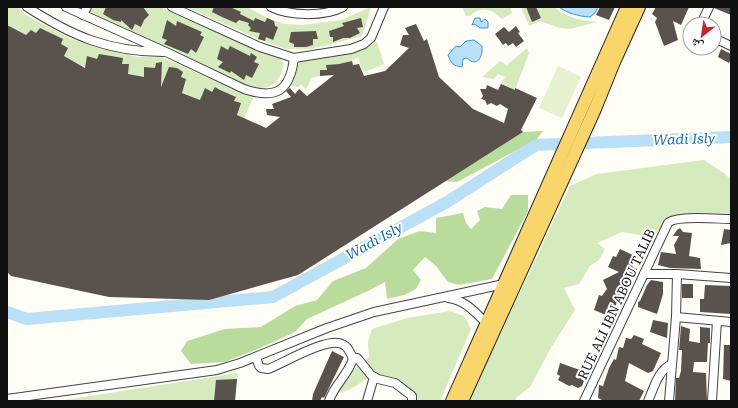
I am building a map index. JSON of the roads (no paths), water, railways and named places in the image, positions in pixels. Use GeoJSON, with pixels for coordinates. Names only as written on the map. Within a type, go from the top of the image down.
{"type":"FeatureCollection","features":[{"type":"Feature","properties":{"kind":"main road"},"geometry":{"type":"LineString","coordinates":[[585,117],[627,7]]}},
{"type":"Feature","properties":{"kind":"main road"},"geometry":{"type":"LineString","coordinates":[[462,401],[549,196],[585,117],[614,62],[639,7]]}},
{"type":"Feature","properties":{"kind":"main road"},"geometry":{"type":"LineString","coordinates":[[452,401],[504,284],[549,196]]}},
{"type":"Feature","properties":{"kind":"street"},"geometry":{"type":"LineString","coordinates":[[27,7],[47,20],[94,42],[140,52],[166,52]]}},
{"type":"Feature","properties":{"kind":"street"},"geometry":{"type":"LineString","coordinates":[[66,7],[85,11],[166,52],[256,94],[266,94],[281,89],[288,82],[294,58]]}},
{"type":"Feature","properties":{"kind":"street"},"geometry":{"type":"LineString","coordinates":[[172,7],[260,47],[294,58],[351,49],[364,44],[371,38],[384,7]]}},
{"type":"Feature","properties":{"kind":"street"},"geometry":{"type":"LineString","coordinates":[[270,7],[279,11],[306,15],[338,10],[343,7]]}},
{"type":"Feature","properties":{"kind":"street","name":"RUE ALI IBN ABOU TALIB"},"geometry":{"type":"LineString","coordinates":[[584,401],[666,226],[670,221],[692,218],[731,219]]}},
{"type":"Feature","properties":{"kind":"street"},"geometry":{"type":"LineString","coordinates":[[644,274],[677,274],[731,278]]}},
{"type":"Feature","properties":{"kind":"street"},"geometry":{"type":"LineString","coordinates":[[669,401],[676,317],[677,274]]}},
{"type":"Feature","properties":{"kind":"street"},"geometry":{"type":"LineString","coordinates":[[7,399],[217,370],[240,363],[327,328],[374,312],[504,284]]}},
{"type":"Feature","properties":{"kind":"street"},"geometry":{"type":"LineString","coordinates":[[444,298],[462,302],[475,312],[486,324]]}},
{"type":"Feature","properties":{"kind":"street"},"geometry":{"type":"LineString","coordinates":[[676,317],[731,322]]}},
{"type":"Feature","properties":{"kind":"street"},"geometry":{"type":"LineString","coordinates":[[712,401],[717,321]]}},
{"type":"Feature","properties":{"kind":"street"},"geometry":{"type":"LineString","coordinates":[[256,357],[259,366],[261,368],[268,369],[323,345],[336,342],[345,346],[353,359],[351,366],[336,385],[328,401]]}},
{"type":"Feature","properties":{"kind":"street"},"geometry":{"type":"LineString","coordinates":[[353,359],[356,358],[359,360],[374,377],[390,381],[402,387],[412,396],[412,401]]}},
{"type":"Feature","properties":{"kind":"street"},"geometry":{"type":"LineString","coordinates":[[648,401],[661,372],[672,364]]}},
{"type":"Feature","properties":{"kind":"street"},"geometry":{"type":"LineString","coordinates":[[367,401],[374,377]]}},
{"type":"Feature","properties":{"kind":"water"},"geometry":{"type":"Polygon","coordinates":[[[559,7],[598,7],[595,13],[590,17],[574,14],[559,7]]]}},
{"type":"Feature","properties":{"kind":"water"},"geometry":{"type":"Polygon","coordinates":[[[475,18],[480,18],[481,22],[485,19],[488,22],[488,28],[480,28],[475,24],[472,25],[475,18]]]}},
{"type":"Feature","properties":{"kind":"water"},"geometry":{"type":"Polygon","coordinates":[[[474,40],[482,46],[479,60],[474,62],[467,58],[463,59],[462,67],[453,64],[448,55],[456,46],[460,47],[466,41],[474,40]]]}},
{"type":"Feature","properties":{"kind":"waterway","name":"Wadi Isly"},"geometry":{"type":"LineString","coordinates":[[7,312],[27,319],[273,297],[447,202],[536,145],[731,137]]}}]}
